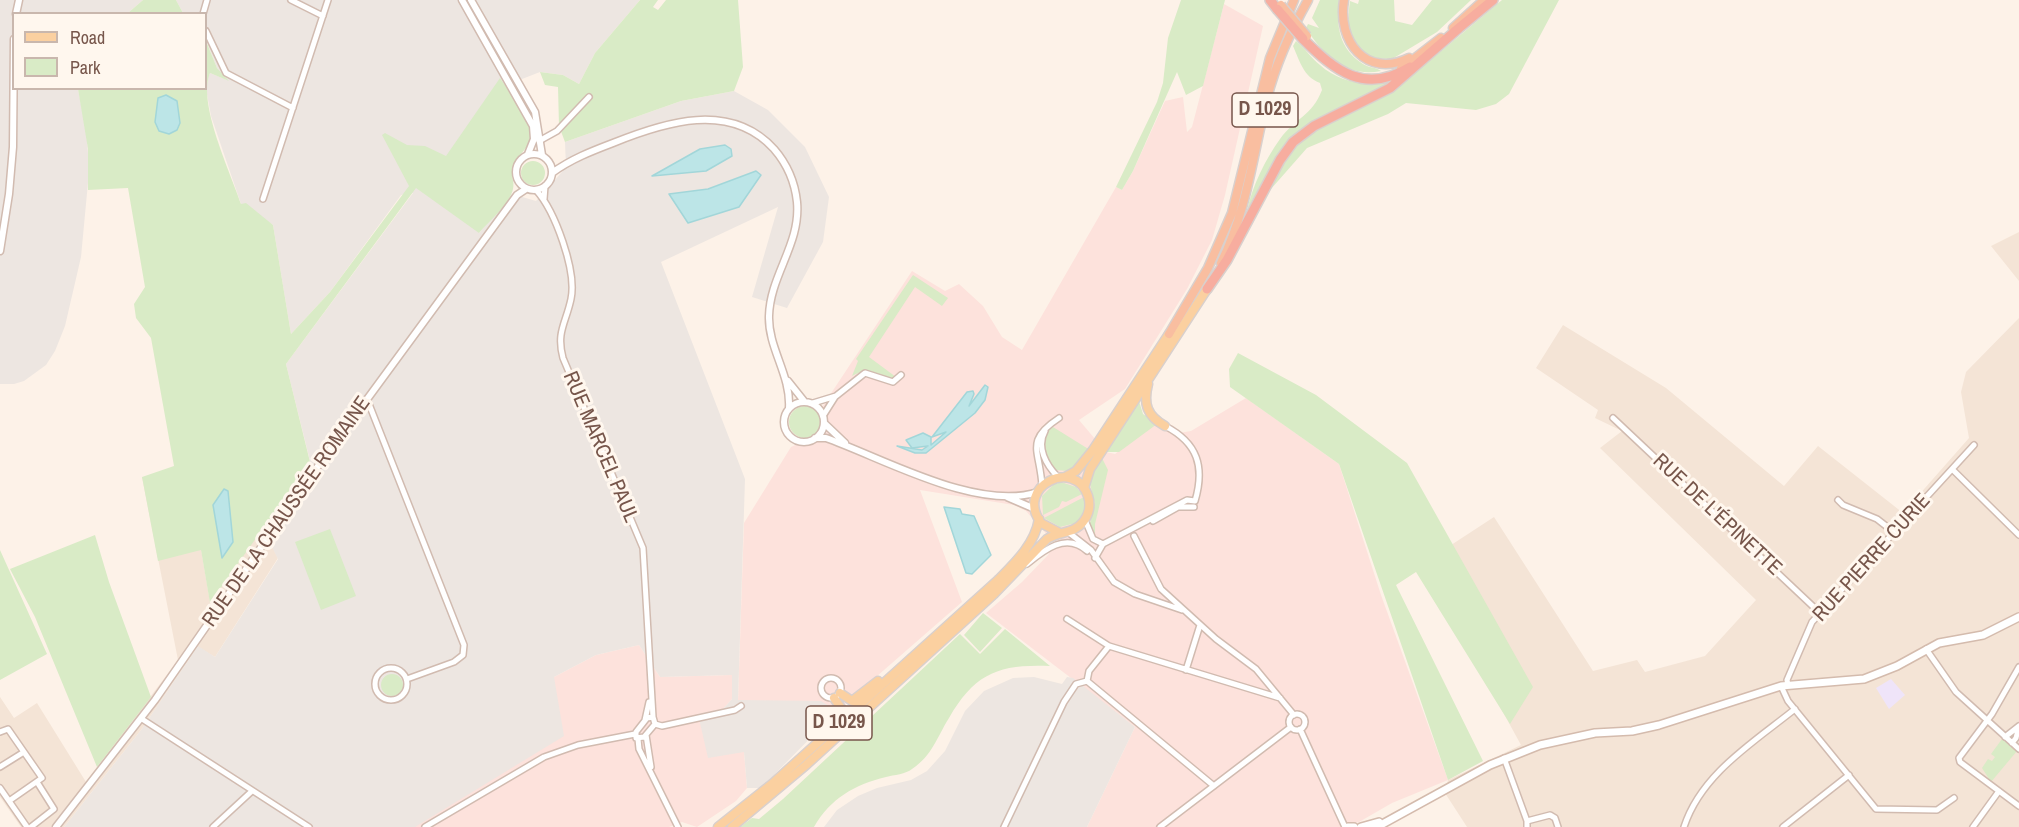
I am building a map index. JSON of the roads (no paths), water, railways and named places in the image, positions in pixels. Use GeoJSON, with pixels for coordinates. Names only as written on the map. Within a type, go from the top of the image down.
{"type":"FeatureCollection","features":[{"type":"Feature","properties":{"kind":"highway"},"geometry":{"type":"LineString","coordinates":[[1270,0],[1278,4],[1305,37],[1341,72],[1360,78],[1376,79],[1406,70],[1493,0]]}},
{"type":"Feature","properties":{"kind":"highway","name":"D 1029"},"geometry":{"type":"LineString","coordinates":[[1169,334],[1208,268],[1232,213],[1258,98],[1283,26],[1297,0]]}},
{"type":"Feature","properties":{"kind":"highway","name":"D 1029"},"geometry":{"type":"LineString","coordinates":[[1207,289],[1237,224],[1279,59],[1308,0]]}},
{"type":"Feature","properties":{"kind":"highway"},"geometry":{"type":"LineString","coordinates":[[1344,0],[1342,22],[1348,41],[1362,56],[1383,63],[1398,63],[1412,57],[1484,0]]}},
{"type":"Feature","properties":{"kind":"highway"},"geometry":{"type":"LineString","coordinates":[[1305,37],[1339,67],[1360,75],[1382,75],[1409,64],[1469,12]]}},
{"type":"Feature","properties":{"kind":"highway"},"geometry":{"type":"LineString","coordinates":[[1207,289],[1227,260],[1275,169],[1293,142],[1314,126],[1390,88],[1459,28]]}},
{"type":"Feature","properties":{"kind":"main road"},"geometry":{"type":"LineString","coordinates":[[1165,426],[1151,416],[1147,408],[1145,395],[1149,379],[1207,289]]}},
{"type":"Feature","properties":{"kind":"main road","name":"D 1029"},"geometry":{"type":"LineString","coordinates":[[1084,488],[1096,453],[1169,334]]}},
{"type":"Feature","properties":{"kind":"main road","name":"D 1029"},"geometry":{"type":"LineString","coordinates":[[1102,443],[1149,379]]}},
{"type":"Feature","properties":{"kind":"main road","name":"D 1029"},"geometry":{"type":"LineString","coordinates":[[1061,477],[1076,471],[1096,453]]}},
{"type":"Feature","properties":{"kind":"main road"},"geometry":{"type":"LineString","coordinates":[[1061,477],[1077,482],[1084,488],[1090,504],[1085,520],[1068,532],[1058,532],[1048,528],[1038,519],[1035,509],[1040,489],[1061,477]]}},
{"type":"Feature","properties":{"kind":"main road","name":"D 1029"},"geometry":{"type":"LineString","coordinates":[[718,827],[772,784],[1012,566],[1032,541],[1038,519]]}},
{"type":"Feature","properties":{"kind":"main road","name":"D 1029"},"geometry":{"type":"LineString","coordinates":[[732,827],[806,765],[1058,532]]}},
{"type":"Feature","properties":{"kind":"main road"},"geometry":{"type":"LineString","coordinates":[[1377,827],[1504,759],[1534,747],[1595,733],[1632,731],[1659,725],[1784,686],[1864,679],[1893,668],[1939,643],[1993,632],[2019,617]]}},
{"type":"Feature","properties":{"kind":"main road"},"geometry":{"type":"LineString","coordinates":[[772,784],[838,717],[841,708],[837,695],[848,700],[855,700],[939,633]]}},
{"type":"Feature","properties":{"kind":"main road"},"geometry":{"type":"LineString","coordinates":[[1361,827],[1385,821]]}},
{"type":"Feature","properties":{"kind":"main road"},"geometry":{"type":"LineString","coordinates":[[1347,827],[1354,827]]}},
{"type":"Feature","properties":{"kind":"street"},"geometry":{"type":"LineString","coordinates":[[291,0],[323,16]]}},
{"type":"Feature","properties":{"kind":"street"},"geometry":{"type":"LineString","coordinates":[[263,199],[328,0]]}},
{"type":"Feature","properties":{"kind":"street"},"geometry":{"type":"LineString","coordinates":[[462,0],[534,131],[528,154],[516,166],[517,195]]}},
{"type":"Feature","properties":{"kind":"street"},"geometry":{"type":"LineString","coordinates":[[471,0],[538,118],[542,155],[549,162],[552,172]]}},
{"type":"Feature","properties":{"kind":"street"},"geometry":{"type":"LineString","coordinates":[[207,33],[226,73],[293,108]]}},
{"type":"Feature","properties":{"kind":"street"},"geometry":{"type":"LineString","coordinates":[[0,251],[9,194],[13,147],[14,90]]}},
{"type":"Feature","properties":{"kind":"street"},"geometry":{"type":"LineString","coordinates":[[539,141],[557,131],[589,97]]}},
{"type":"Feature","properties":{"kind":"street"},"geometry":{"type":"LineString","coordinates":[[525,111],[532,106]]}},
{"type":"Feature","properties":{"kind":"street"},"geometry":{"type":"LineString","coordinates":[[518,182],[526,189],[536,190],[545,186],[552,172],[572,160],[653,128],[696,119],[736,124],[764,139],[786,165],[797,200],[798,218],[794,238],[774,287],[769,314],[773,347],[785,378],[789,408],[783,422],[788,434],[799,441],[826,438],[920,477],[958,488],[1004,495],[1035,509]]}},
{"type":"Feature","properties":{"kind":"street"},"geometry":{"type":"LineString","coordinates":[[528,154],[542,155]]}},
{"type":"Feature","properties":{"kind":"street"},"geometry":{"type":"LineString","coordinates":[[549,162],[572,160]]}},
{"type":"Feature","properties":{"kind":"street","name":"RUE MARCEL PAUL"},"geometry":{"type":"LineString","coordinates":[[544,199],[545,186]]}},
{"type":"Feature","properties":{"kind":"street","name":"RUE DE LA CHAUSSÉE ROMAINE"},"geometry":{"type":"LineString","coordinates":[[56,827],[142,719],[297,495],[517,195],[526,189]]}},
{"type":"Feature","properties":{"kind":"street","name":"RUE MARCEL PAUL"},"geometry":{"type":"LineString","coordinates":[[536,190],[544,199],[567,252],[571,268],[572,293],[559,335],[561,350],[643,548],[650,701]]}},
{"type":"Feature","properties":{"kind":"street"},"geometry":{"type":"LineString","coordinates":[[785,378],[804,401],[813,404],[836,396],[865,373],[887,382],[893,382],[901,375]]}},
{"type":"Feature","properties":{"kind":"street"},"geometry":{"type":"LineString","coordinates":[[815,438],[836,396]]}},
{"type":"Feature","properties":{"kind":"street"},"geometry":{"type":"LineString","coordinates":[[368,399],[464,645],[463,655],[454,662],[406,680]]}},
{"type":"Feature","properties":{"kind":"street"},"geometry":{"type":"LineString","coordinates":[[789,408],[804,401]]}},
{"type":"Feature","properties":{"kind":"street"},"geometry":{"type":"LineString","coordinates":[[813,404],[823,420],[847,446]]}},
{"type":"Feature","properties":{"kind":"street"},"geometry":{"type":"LineString","coordinates":[[1004,495],[1040,489],[1037,438],[1041,430],[1059,418]]}},
{"type":"Feature","properties":{"kind":"street","name":"RUE DE L'ÉPINETTE"},"geometry":{"type":"LineString","coordinates":[[1613,418],[1820,613]]}},
{"type":"Feature","properties":{"kind":"street"},"geometry":{"type":"LineString","coordinates":[[1049,425],[1042,436],[1043,454],[1061,477]]}},
{"type":"Feature","properties":{"kind":"street"},"geometry":{"type":"LineString","coordinates":[[1165,426],[1183,437],[1201,470],[1195,504]]}},
{"type":"Feature","properties":{"kind":"street","name":"RUE PIERRE CURIE"},"geometry":{"type":"LineString","coordinates":[[1784,686],[1812,622],[1895,534],[1974,445]]}},
{"type":"Feature","properties":{"kind":"street"},"geometry":{"type":"LineString","coordinates":[[1953,470],[2019,535]]}},
{"type":"Feature","properties":{"kind":"street"},"geometry":{"type":"LineString","coordinates":[[1095,558],[1103,544],[1187,500],[1195,504]]}},
{"type":"Feature","properties":{"kind":"street"},"geometry":{"type":"LineString","coordinates":[[1838,500],[1843,505],[1877,519],[1895,534]]}},
{"type":"Feature","properties":{"kind":"street"},"geometry":{"type":"LineString","coordinates":[[1134,536],[1139,528],[1178,507],[1195,504]]}},
{"type":"Feature","properties":{"kind":"street"},"geometry":{"type":"LineString","coordinates":[[1085,520],[1093,539],[1103,544]]}},
{"type":"Feature","properties":{"kind":"street"},"geometry":{"type":"LineString","coordinates":[[1068,532],[1090,550],[1108,576],[1125,589],[1184,610]]}},
{"type":"Feature","properties":{"kind":"street"},"geometry":{"type":"LineString","coordinates":[[1124,533],[1134,536],[1161,588],[1200,625],[1256,669],[1294,715]]}},
{"type":"Feature","properties":{"kind":"street"},"geometry":{"type":"LineString","coordinates":[[1014,574],[1048,547],[1061,543],[1083,548],[1095,558]]}},
{"type":"Feature","properties":{"kind":"street"},"geometry":{"type":"LineString","coordinates":[[1067,619],[1109,646],[1281,699]]}},
{"type":"Feature","properties":{"kind":"street"},"geometry":{"type":"LineString","coordinates":[[1186,670],[1200,625]]}},
{"type":"Feature","properties":{"kind":"street"},"geometry":{"type":"LineString","coordinates":[[1087,681],[1089,671],[1109,646]]}},
{"type":"Feature","properties":{"kind":"street"},"geometry":{"type":"LineString","coordinates":[[1926,649],[1956,692],[1986,722],[2019,749]]}},
{"type":"Feature","properties":{"kind":"street"},"geometry":{"type":"LineString","coordinates":[[2019,667],[1986,722],[1959,758],[1960,762],[2019,806]]}},
{"type":"Feature","properties":{"kind":"street"},"geometry":{"type":"LineString","coordinates":[[390,668],[400,671],[406,680],[404,694],[395,700],[385,699],[376,687],[377,677],[390,668]]}},
{"type":"Feature","properties":{"kind":"street"},"geometry":{"type":"LineString","coordinates":[[1087,681],[1214,786]]}},
{"type":"Feature","properties":{"kind":"street"},"geometry":{"type":"LineString","coordinates":[[1004,827],[1064,702],[1076,684],[1087,681]]}},
{"type":"Feature","properties":{"kind":"street"},"geometry":{"type":"LineString","coordinates":[[1784,686],[1795,709],[1876,809],[1937,810],[1954,798]]}},
{"type":"Feature","properties":{"kind":"street"},"geometry":{"type":"LineString","coordinates":[[650,701],[655,724]]}},
{"type":"Feature","properties":{"kind":"street"},"geometry":{"type":"LineString","coordinates":[[650,701],[645,712],[645,720],[637,736],[639,748],[675,825]]}},
{"type":"Feature","properties":{"kind":"street"},"geometry":{"type":"LineString","coordinates":[[655,724],[669,724],[735,710],[741,706]]}},
{"type":"Feature","properties":{"kind":"street"},"geometry":{"type":"LineString","coordinates":[[1684,827],[1694,805],[1718,772],[1795,709]]}},
{"type":"Feature","properties":{"kind":"street"},"geometry":{"type":"LineString","coordinates":[[1291,727],[1290,719],[1299,714],[1304,719],[1304,726],[1300,729]]}},
{"type":"Feature","properties":{"kind":"street"},"geometry":{"type":"LineString","coordinates":[[645,720],[653,717]]}},
{"type":"Feature","properties":{"kind":"street"},"geometry":{"type":"LineString","coordinates":[[142,719],[309,827]]}},
{"type":"Feature","properties":{"kind":"street"},"geometry":{"type":"LineString","coordinates":[[425,827],[544,757],[578,745],[646,735],[655,724]]}},
{"type":"Feature","properties":{"kind":"street"},"geometry":{"type":"LineString","coordinates":[[2005,737],[2019,726]]}},
{"type":"Feature","properties":{"kind":"street"},"geometry":{"type":"LineString","coordinates":[[2012,743],[2019,726]]}},
{"type":"Feature","properties":{"kind":"street"},"geometry":{"type":"LineString","coordinates":[[1160,827],[1291,727],[1300,729]]}},
{"type":"Feature","properties":{"kind":"street"},"geometry":{"type":"LineString","coordinates":[[0,732],[8,729],[24,752],[54,809],[29,827],[0,788]]}},
{"type":"Feature","properties":{"kind":"street"},"geometry":{"type":"LineString","coordinates":[[1300,729],[1347,827]]}},
{"type":"Feature","properties":{"kind":"street"},"geometry":{"type":"LineString","coordinates":[[646,735],[652,775]]}},
{"type":"Feature","properties":{"kind":"street"},"geometry":{"type":"LineString","coordinates":[[0,767],[24,752]]}},
{"type":"Feature","properties":{"kind":"street"},"geometry":{"type":"LineString","coordinates":[[1504,759],[1527,824],[1550,815],[1555,818],[1558,827]]}},
{"type":"Feature","properties":{"kind":"street"},"geometry":{"type":"LineString","coordinates":[[1783,827],[1848,775]]}},
{"type":"Feature","properties":{"kind":"street"},"geometry":{"type":"LineString","coordinates":[[9,801],[40,780]]}},
{"type":"Feature","properties":{"kind":"street"},"geometry":{"type":"LineString","coordinates":[[213,827],[252,791]]}},
{"type":"Feature","properties":{"kind":"street"},"geometry":{"type":"LineString","coordinates":[[1973,827],[1999,791]]}},
{"type":"Feature","properties":{"kind":"street"},"geometry":{"type":"LineString","coordinates":[[1167,810],[1172,817]]}},
{"type":"Feature","properties":{"kind":"water"},"geometry":{"type":"Polygon","coordinates":[[[166,95],[177,101],[180,123],[177,130],[169,134],[159,131],[155,122],[158,98],[166,95]]]}},
{"type":"Feature","properties":{"kind":"water"},"geometry":{"type":"Polygon","coordinates":[[[725,145],[731,149],[732,156],[706,171],[652,176],[700,149],[725,145]]]}},
{"type":"Feature","properties":{"kind":"water"},"geometry":{"type":"Polygon","coordinates":[[[756,171],[761,175],[739,207],[688,223],[669,194],[708,189],[756,171]]]}},
{"type":"Feature","properties":{"kind":"water"},"geometry":{"type":"Polygon","coordinates":[[[985,385],[988,387],[985,400],[975,413],[926,453],[915,453],[897,446],[922,450],[928,446],[912,448],[906,440],[923,433],[931,437],[931,445],[946,432],[932,437],[967,392],[973,391],[974,394],[969,406],[985,385]]]}},
{"type":"Feature","properties":{"kind":"water"},"geometry":{"type":"Polygon","coordinates":[[[224,489],[228,491],[233,542],[222,558],[213,505],[224,489]]]}},
{"type":"Feature","properties":{"kind":"water"},"geometry":{"type":"Polygon","coordinates":[[[944,507],[960,509],[962,514],[974,516],[991,555],[972,574],[966,573],[944,507]]]}}]}
